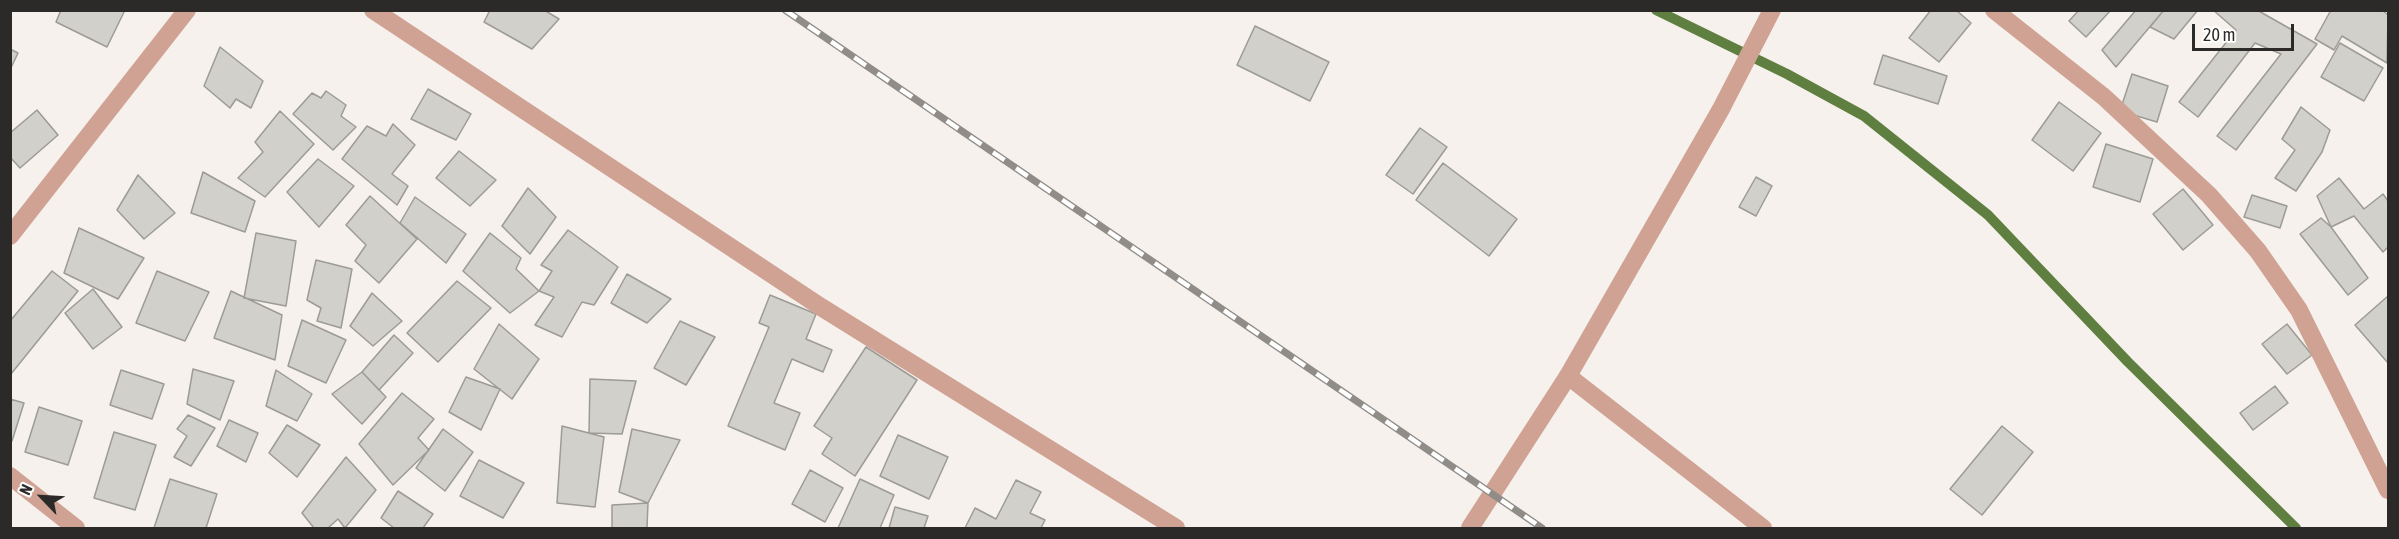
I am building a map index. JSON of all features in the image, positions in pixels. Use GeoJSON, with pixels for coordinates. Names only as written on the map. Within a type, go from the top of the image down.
{"type":"FeatureCollection","features":[{"type":"Feature","properties":{"kind":"street"},"geometry":{"type":"LineString","coordinates":[[10,236],[187,10]]}},
{"type":"Feature","properties":{"kind":"street"},"geometry":{"type":"LineString","coordinates":[[373,10],[821,307],[1176,528]]}},
{"type":"Feature","properties":{"kind":"street"},"geometry":{"type":"LineString","coordinates":[[1994,10],[2104,97],[2209,195],[2258,251],[2299,310],[2388,490]]}},
{"type":"Feature","properties":{"kind":"street"},"geometry":{"type":"LineString","coordinates":[[1470,528],[1568,376],[1721,109],[1769,15]]}},
{"type":"Feature","properties":{"kind":"street"},"geometry":{"type":"LineString","coordinates":[[1568,376],[1763,528]]}},
{"type":"Feature","properties":{"kind":"street"},"geometry":{"type":"LineString","coordinates":[[10,476],[76,528]]}},
{"type":"Feature","properties":{"kind":"building"},"geometry":{"type":"Polygon","coordinates":[[[61,10],[125,10],[107,47],[56,22],[61,10]]]}},
{"type":"Feature","properties":{"kind":"building"},"geometry":{"type":"Polygon","coordinates":[[[490,10],[544,10],[559,19],[532,49],[484,22],[490,10]]]}},
{"type":"Feature","properties":{"kind":"building"},"geometry":{"type":"Polygon","coordinates":[[[1931,10],[1956,10],[1971,23],[1939,62],[1909,38],[1931,10]]]}},
{"type":"Feature","properties":{"kind":"building"},"geometry":{"type":"Polygon","coordinates":[[[2079,10],[2111,10],[2086,37],[2069,21],[2079,10]]]}},
{"type":"Feature","properties":{"kind":"building"},"geometry":{"type":"Polygon","coordinates":[[[2136,10],[2164,10],[2116,67],[2102,50],[2136,10]]]}},
{"type":"Feature","properties":{"kind":"building"},"geometry":{"type":"Polygon","coordinates":[[[2164,10],[2198,10],[2174,39],[2150,27],[2164,10]]]}},
{"type":"Feature","properties":{"kind":"building"},"geometry":{"type":"Polygon","coordinates":[[[2213,10],[2257,10],[2317,44],[2236,150],[2217,136],[2281,54],[2255,43],[2198,117],[2179,102],[2236,30],[2213,10]]]}},
{"type":"Feature","properties":{"kind":"building"},"geometry":{"type":"Polygon","coordinates":[[[2331,10],[2382,10],[2388,15],[2387,63],[2342,36],[2334,50],[2315,39],[2331,10]]]}},
{"type":"Feature","properties":{"kind":"building"},"geometry":{"type":"Polygon","coordinates":[[[1255,26],[1329,62],[1310,101],[1237,65],[1255,26]]]}},
{"type":"Feature","properties":{"kind":"building"},"geometry":{"type":"Polygon","coordinates":[[[2340,43],[2383,68],[2364,101],[2321,77],[2340,43]]]}},
{"type":"Feature","properties":{"kind":"building"},"geometry":{"type":"Polygon","coordinates":[[[220,47],[263,81],[251,108],[236,99],[230,108],[204,86],[220,47]]]}},
{"type":"Feature","properties":{"kind":"building"},"geometry":{"type":"Polygon","coordinates":[[[10,49],[18,53],[10,70],[10,49]]]}},
{"type":"Feature","properties":{"kind":"building"},"geometry":{"type":"Polygon","coordinates":[[[1883,55],[1947,76],[1938,104],[1874,84],[1883,55]]]}},
{"type":"Feature","properties":{"kind":"building"},"geometry":{"type":"Polygon","coordinates":[[[2132,74],[2168,86],[2157,122],[2120,111],[2132,74]]]}},
{"type":"Feature","properties":{"kind":"building"},"geometry":{"type":"Polygon","coordinates":[[[428,89],[471,114],[456,140],[411,119],[428,89]]]}},
{"type":"Feature","properties":{"kind":"building"},"geometry":{"type":"Polygon","coordinates":[[[326,91],[346,105],[341,116],[356,127],[333,150],[293,114],[312,93],[321,98],[326,91]]]}},
{"type":"Feature","properties":{"kind":"building"},"geometry":{"type":"Polygon","coordinates":[[[2059,102],[2101,133],[2073,171],[2032,140],[2059,102]]]}},
{"type":"Feature","properties":{"kind":"building"},"geometry":{"type":"Polygon","coordinates":[[[2301,107],[2330,130],[2322,152],[2296,191],[2275,178],[2295,150],[2282,139],[2301,107]]]}},
{"type":"Feature","properties":{"kind":"building"},"geometry":{"type":"Polygon","coordinates":[[[37,110],[58,135],[20,168],[10,157],[10,133],[37,110]]]}},
{"type":"Feature","properties":{"kind":"building"},"geometry":{"type":"Polygon","coordinates":[[[280,111],[314,144],[265,197],[238,178],[263,152],[255,142],[280,111]]]}},
{"type":"Feature","properties":{"kind":"building"},"geometry":{"type":"Polygon","coordinates":[[[393,124],[415,145],[392,174],[408,186],[397,205],[342,159],[367,126],[386,136],[393,124]]]}},
{"type":"Feature","properties":{"kind":"building"},"geometry":{"type":"Polygon","coordinates":[[[1420,128],[1447,147],[1413,194],[1386,175],[1420,128]]]}},
{"type":"Feature","properties":{"kind":"building"},"geometry":{"type":"Polygon","coordinates":[[[2106,144],[2153,159],[2140,202],[2093,187],[2106,144]]]}},
{"type":"Feature","properties":{"kind":"building"},"geometry":{"type":"Polygon","coordinates":[[[459,151],[496,180],[470,206],[436,178],[459,151]]]}},
{"type":"Feature","properties":{"kind":"building"},"geometry":{"type":"Polygon","coordinates":[[[318,159],[354,186],[319,227],[287,192],[318,159]]]}},
{"type":"Feature","properties":{"kind":"building"},"geometry":{"type":"Polygon","coordinates":[[[1443,163],[1517,219],[1489,256],[1416,200],[1443,163]]]}},
{"type":"Feature","properties":{"kind":"building"},"geometry":{"type":"Polygon","coordinates":[[[203,172],[255,201],[245,232],[191,213],[203,172]]]}},
{"type":"Feature","properties":{"kind":"building"},"geometry":{"type":"Polygon","coordinates":[[[138,175],[175,213],[144,239],[117,210],[138,175]]]}},
{"type":"Feature","properties":{"kind":"building"},"geometry":{"type":"Polygon","coordinates":[[[1756,177],[1772,186],[1756,216],[1739,207],[1756,177]]]}},
{"type":"Feature","properties":{"kind":"building"},"geometry":{"type":"Polygon","coordinates":[[[2339,178],[2364,209],[2383,194],[2388,201],[2388,247],[2383,252],[2354,216],[2331,227],[2317,196],[2339,178]]]}},
{"type":"Feature","properties":{"kind":"building"},"geometry":{"type":"Polygon","coordinates":[[[528,188],[556,217],[530,254],[502,226],[528,188]]]}},
{"type":"Feature","properties":{"kind":"building"},"geometry":{"type":"Polygon","coordinates":[[[2183,189],[2213,225],[2183,250],[2153,214],[2183,189]]]}},
{"type":"Feature","properties":{"kind":"building"},"geometry":{"type":"Polygon","coordinates":[[[2252,195],[2287,206],[2280,228],[2244,217],[2252,195]]]}},
{"type":"Feature","properties":{"kind":"building"},"geometry":{"type":"Polygon","coordinates":[[[370,196],[417,239],[379,283],[355,261],[366,245],[346,225],[370,196]]]}},
{"type":"Feature","properties":{"kind":"building"},"geometry":{"type":"Polygon","coordinates":[[[415,197],[466,234],[446,263],[400,223],[415,197]]]}},
{"type":"Feature","properties":{"kind":"building"},"geometry":{"type":"Polygon","coordinates":[[[2321,218],[2331,227],[2368,278],[2348,295],[2300,234],[2321,218]]]}},
{"type":"Feature","properties":{"kind":"building"},"geometry":{"type":"Polygon","coordinates":[[[79,228],[144,258],[118,299],[64,273],[79,228]]]}},
{"type":"Feature","properties":{"kind":"building"},"geometry":{"type":"Polygon","coordinates":[[[568,230],[618,267],[594,305],[582,302],[562,337],[535,325],[554,297],[539,291],[552,271],[541,265],[568,230]]]}},
{"type":"Feature","properties":{"kind":"building"},"geometry":{"type":"Polygon","coordinates":[[[256,233],[296,241],[286,306],[244,298],[256,233]]]}},
{"type":"Feature","properties":{"kind":"building"},"geometry":{"type":"Polygon","coordinates":[[[490,233],[521,258],[516,269],[539,291],[510,313],[463,271],[490,233]]]}},
{"type":"Feature","properties":{"kind":"building"},"geometry":{"type":"Polygon","coordinates":[[[316,260],[352,269],[341,328],[317,321],[321,308],[307,300],[316,260]]]}},
{"type":"Feature","properties":{"kind":"building"},"geometry":{"type":"Polygon","coordinates":[[[52,271],[78,291],[11,374],[10,321],[52,271]]]}},
{"type":"Feature","properties":{"kind":"building"},"geometry":{"type":"Polygon","coordinates":[[[157,271],[209,292],[185,341],[136,323],[157,271]]]}},
{"type":"Feature","properties":{"kind":"building"},"geometry":{"type":"Polygon","coordinates":[[[627,274],[671,299],[647,323],[611,303],[627,274]]]}},
{"type":"Feature","properties":{"kind":"building"},"geometry":{"type":"Polygon","coordinates":[[[457,281],[491,308],[438,362],[407,333],[457,281]]]}},
{"type":"Feature","properties":{"kind":"building"},"geometry":{"type":"Polygon","coordinates":[[[93,289],[122,327],[93,349],[65,313],[93,289]]]}},
{"type":"Feature","properties":{"kind":"building"},"geometry":{"type":"Polygon","coordinates":[[[231,291],[282,315],[275,360],[214,338],[231,291]]]}},
{"type":"Feature","properties":{"kind":"building"},"geometry":{"type":"Polygon","coordinates":[[[372,293],[402,321],[373,346],[350,326],[372,293]]]}},
{"type":"Feature","properties":{"kind":"building"},"geometry":{"type":"Polygon","coordinates":[[[770,295],[816,314],[806,339],[832,350],[823,372],[792,359],[774,403],[800,413],[785,450],[728,426],[769,327],[759,323],[770,295]]]}},
{"type":"Feature","properties":{"kind":"building"},"geometry":{"type":"Polygon","coordinates":[[[2388,296],[2388,363],[2355,325],[2388,296]]]}},
{"type":"Feature","properties":{"kind":"building"},"geometry":{"type":"Polygon","coordinates":[[[302,320],[346,340],[326,383],[288,366],[302,320]]]}},
{"type":"Feature","properties":{"kind":"building"},"geometry":{"type":"Polygon","coordinates":[[[680,321],[715,337],[686,385],[654,368],[680,321]]]}},
{"type":"Feature","properties":{"kind":"building"},"geometry":{"type":"Polygon","coordinates":[[[499,324],[539,359],[512,399],[474,369],[499,324]]]}},
{"type":"Feature","properties":{"kind":"building"},"geometry":{"type":"Polygon","coordinates":[[[2287,324],[2312,355],[2287,374],[2262,344],[2287,324]]]}},
{"type":"Feature","properties":{"kind":"building"},"geometry":{"type":"Polygon","coordinates":[[[394,335],[413,353],[379,390],[362,372],[394,335]]]}},
{"type":"Feature","properties":{"kind":"building"},"geometry":{"type":"Polygon","coordinates":[[[866,347],[917,380],[855,476],[822,454],[832,438],[814,426],[866,347]]]}},
{"type":"Feature","properties":{"kind":"building"},"geometry":{"type":"Polygon","coordinates":[[[193,369],[234,381],[220,420],[187,404],[193,369]]]}},
{"type":"Feature","properties":{"kind":"building"},"geometry":{"type":"Polygon","coordinates":[[[121,370],[164,384],[152,419],[110,405],[121,370]]]}},
{"type":"Feature","properties":{"kind":"building"},"geometry":{"type":"Polygon","coordinates":[[[276,370],[312,394],[297,421],[266,406],[276,370]]]}},
{"type":"Feature","properties":{"kind":"building"},"geometry":{"type":"Polygon","coordinates":[[[362,372],[386,397],[362,424],[332,394],[362,372]]]}},
{"type":"Feature","properties":{"kind":"building"},"geometry":{"type":"Polygon","coordinates":[[[466,377],[500,389],[481,430],[449,412],[466,377]]]}},
{"type":"Feature","properties":{"kind":"building"},"geometry":{"type":"Polygon","coordinates":[[[590,379],[636,381],[622,434],[589,433],[590,379]]]}},
{"type":"Feature","properties":{"kind":"building"},"geometry":{"type":"Polygon","coordinates":[[[2275,386],[2288,403],[2253,430],[2240,413],[2275,386]]]}},
{"type":"Feature","properties":{"kind":"building"},"geometry":{"type":"Polygon","coordinates":[[[402,393],[434,419],[418,438],[429,450],[393,485],[359,444],[402,393]]]}},
{"type":"Feature","properties":{"kind":"building"},"geometry":{"type":"Polygon","coordinates":[[[10,399],[24,403],[12,441],[10,441],[10,399]]]}},
{"type":"Feature","properties":{"kind":"building"},"geometry":{"type":"Polygon","coordinates":[[[39,407],[82,421],[68,465],[25,452],[39,407]]]}},
{"type":"Feature","properties":{"kind":"building"},"geometry":{"type":"Polygon","coordinates":[[[188,415],[215,428],[191,466],[174,457],[187,436],[177,429],[188,415]]]}},
{"type":"Feature","properties":{"kind":"building"},"geometry":{"type":"Polygon","coordinates":[[[229,420],[258,433],[246,462],[217,446],[229,420]]]}},
{"type":"Feature","properties":{"kind":"building"},"geometry":{"type":"Polygon","coordinates":[[[287,425],[320,445],[297,477],[269,453],[287,425]]]}},
{"type":"Feature","properties":{"kind":"building"},"geometry":{"type":"Polygon","coordinates":[[[562,426],[604,437],[595,507],[557,503],[562,426]]]}},
{"type":"Feature","properties":{"kind":"building"},"geometry":{"type":"Polygon","coordinates":[[[2002,426],[2033,452],[1982,515],[1950,489],[2002,426]]]}},
{"type":"Feature","properties":{"kind":"building"},"geometry":{"type":"Polygon","coordinates":[[[443,429],[473,452],[445,491],[416,468],[443,429]]]}},
{"type":"Feature","properties":{"kind":"building"},"geometry":{"type":"Polygon","coordinates":[[[632,429],[680,440],[648,503],[619,492],[632,429]]]}},
{"type":"Feature","properties":{"kind":"building"},"geometry":{"type":"Polygon","coordinates":[[[114,432],[156,445],[135,510],[94,498],[114,432]]]}},
{"type":"Feature","properties":{"kind":"building"},"geometry":{"type":"Polygon","coordinates":[[[898,435],[948,457],[929,499],[880,476],[898,435]]]}},
{"type":"Feature","properties":{"kind":"building"},"geometry":{"type":"Polygon","coordinates":[[[346,457],[376,490],[345,528],[338,519],[328,528],[314,528],[302,513],[346,457]]]}},
{"type":"Feature","properties":{"kind":"building"},"geometry":{"type":"Polygon","coordinates":[[[479,460],[524,483],[503,518],[460,496],[479,460]]]}},
{"type":"Feature","properties":{"kind":"building"},"geometry":{"type":"Polygon","coordinates":[[[810,470],[843,488],[825,522],[792,504],[810,470]]]}},
{"type":"Feature","properties":{"kind":"building"},"geometry":{"type":"Polygon","coordinates":[[[170,479],[217,494],[206,528],[154,528],[170,479]]]}},
{"type":"Feature","properties":{"kind":"building"},"geometry":{"type":"Polygon","coordinates":[[[860,479],[894,495],[880,528],[838,528],[860,479]]]}},
{"type":"Feature","properties":{"kind":"building"},"geometry":{"type":"Polygon","coordinates":[[[1016,480],[1041,492],[1030,513],[1045,520],[1041,528],[965,528],[975,508],[996,519],[1016,480]]]}},
{"type":"Feature","properties":{"kind":"building"},"geometry":{"type":"Polygon","coordinates":[[[398,491],[433,514],[423,528],[394,528],[381,518],[398,491]]]}},
{"type":"Feature","properties":{"kind":"building"},"geometry":{"type":"Polygon","coordinates":[[[648,503],[647,528],[612,528],[612,505],[648,503]]]}},
{"type":"Feature","properties":{"kind":"building"},"geometry":{"type":"Polygon","coordinates":[[[895,507],[928,516],[924,528],[889,528],[895,507]]]}},
{"type":"Feature","properties":{"kind":"waterway"},"geometry":{"type":"LineString","coordinates":[[1656,10],[1787,74],[1864,116],[1988,215],[2128,362],[2296,528]]}},
{"type":"Feature","properties":{"kind":"railway"},"geometry":{"type":"LineString","coordinates":[[785,10],[1542,528]]}}]}
